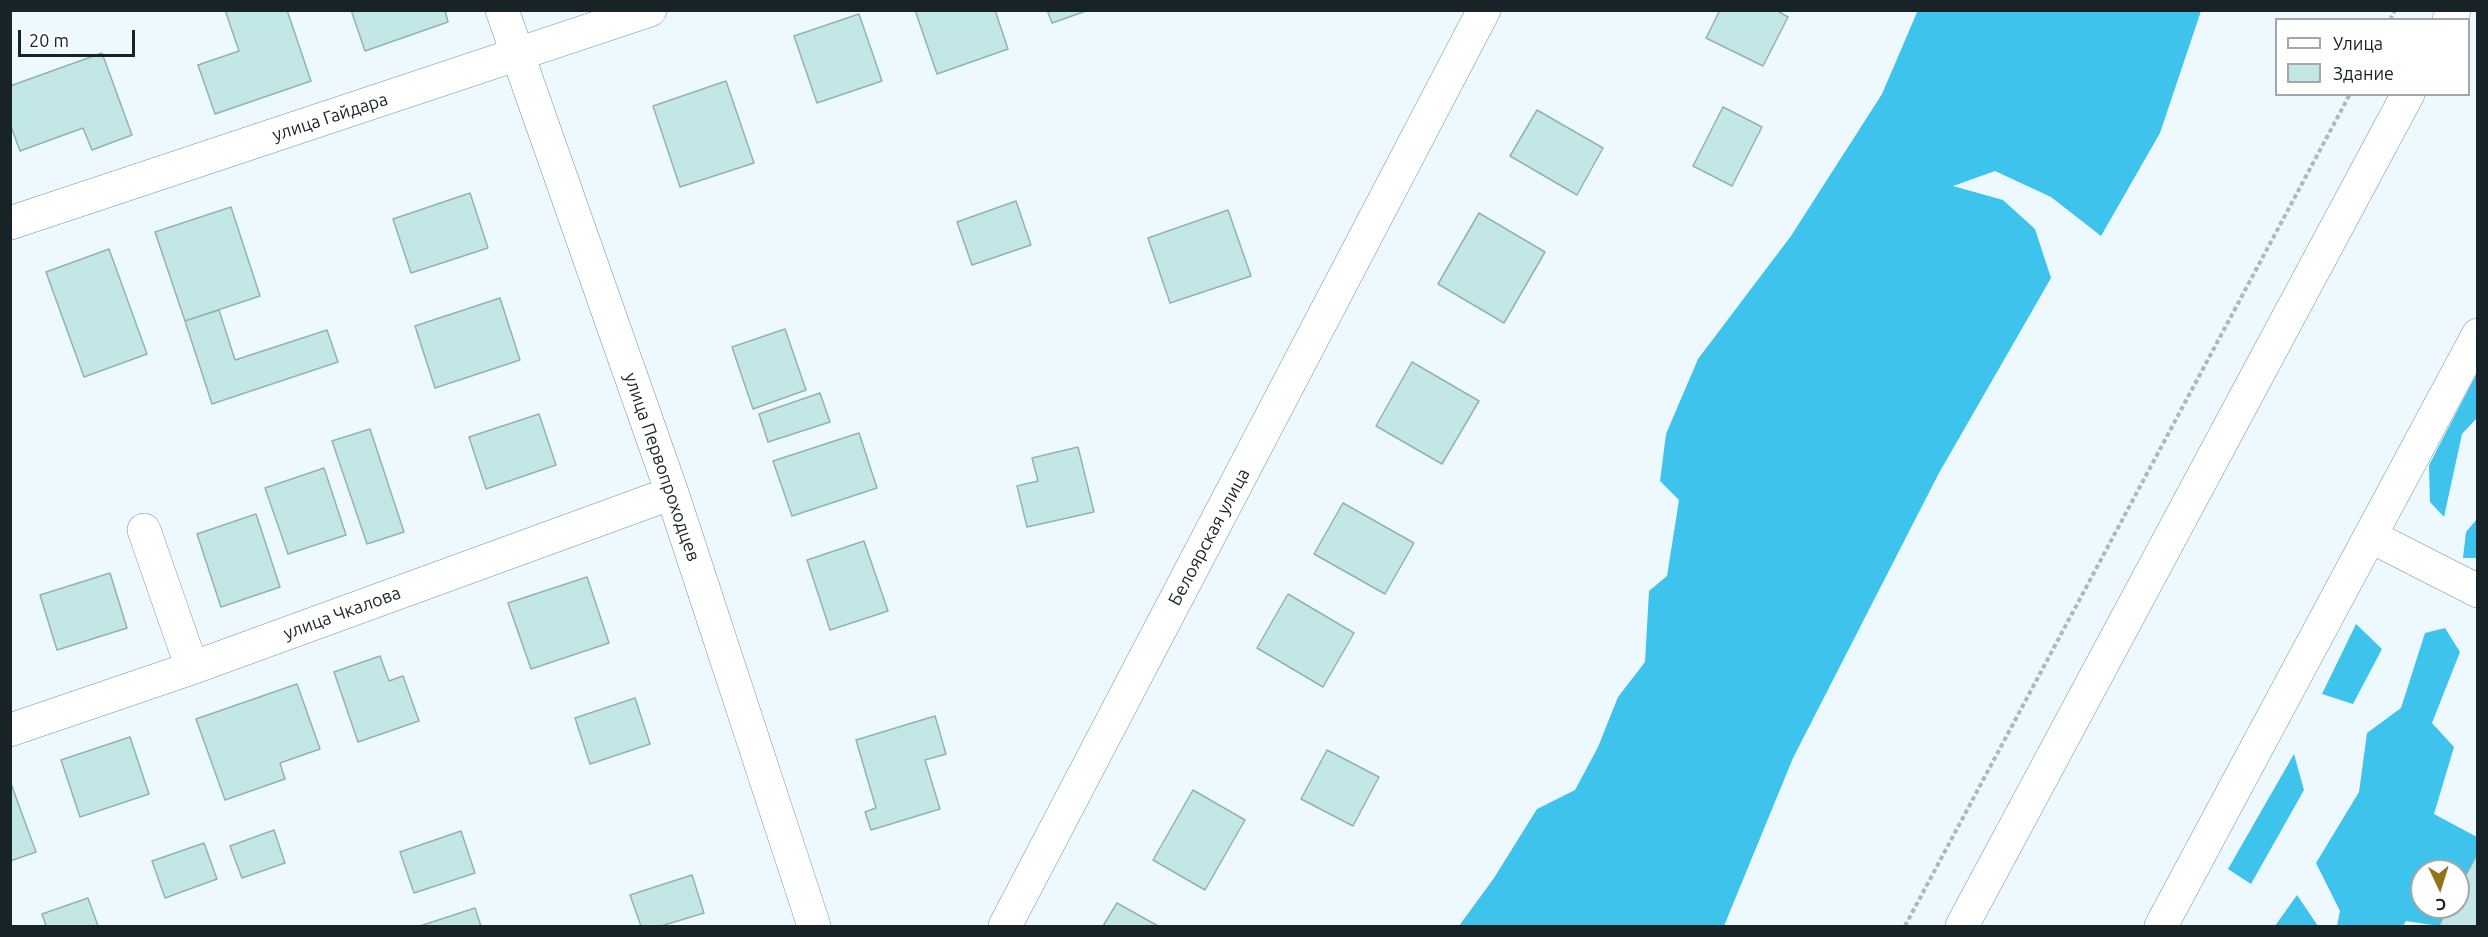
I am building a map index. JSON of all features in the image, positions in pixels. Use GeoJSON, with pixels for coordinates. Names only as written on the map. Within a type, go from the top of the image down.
{"type":"FeatureCollection","features":[{"type":"Feature","properties":{"kind":"street","name":"улица Первопроходцев"},"geometry":{"type":"LineString","coordinates":[[502,10],[672,493],[814,927]]}},
{"type":"Feature","properties":{"kind":"street","name":"улица Гайдара"},"geometry":{"type":"LineString","coordinates":[[10,223],[650,10]]}},
{"type":"Feature","properties":{"kind":"street","name":"Белоярская улица"},"geometry":{"type":"LineString","coordinates":[[1005,927],[1484,10]]}},
{"type":"Feature","properties":{"kind":"street"},"geometry":{"type":"LineString","coordinates":[[1962,927],[2408,96]]}},
{"type":"Feature","properties":{"kind":"street"},"geometry":{"type":"LineString","coordinates":[[2161,927],[2478,335]]}},
{"type":"Feature","properties":{"kind":"street","name":"улица Чкалова"},"geometry":{"type":"LineString","coordinates":[[10,730],[192,668],[672,493]]}},
{"type":"Feature","properties":{"kind":"street"},"geometry":{"type":"LineString","coordinates":[[144,530],[192,668]]}},
{"type":"Feature","properties":{"kind":"street"},"geometry":{"type":"LineString","coordinates":[[2370,536],[2478,591]]}},
{"type":"Feature","properties":{"kind":"path"},"geometry":{"type":"LineString","coordinates":[[1905,927],[2349,96]]}},
{"type":"Feature","properties":{"kind":"shaded area"},"geometry":{"type":"Polygon","coordinates":[[[1918,10],[2201,11],[2160,133],[2101,236],[2051,197],[1995,171],[1953,186],[2003,200],[2035,229],[2051,278],[1939,473],[1793,758],[1724,926],[1459,926],[1494,878],[1537,809],[1575,790],[1598,747],[1618,697],[1645,662],[1649,591],[1667,576],[1679,500],[1660,481],[1666,434],[1698,359],[1791,236],[1882,94],[1918,10]]]}},
{"type":"Feature","properties":{"kind":"shaded area"},"geometry":{"type":"Polygon","coordinates":[[[2477,373],[2477,418],[2462,434],[2444,517],[2430,502],[2429,465],[2477,373]]]}},
{"type":"Feature","properties":{"kind":"shaded area"},"geometry":{"type":"Polygon","coordinates":[[[2477,519],[2477,558],[2463,558],[2466,532],[2477,519]]]}},
{"type":"Feature","properties":{"kind":"shaded area"},"geometry":{"type":"Polygon","coordinates":[[[2356,624],[2382,649],[2353,704],[2322,694],[2356,624]]]}},
{"type":"Feature","properties":{"kind":"shaded area"},"geometry":{"type":"Polygon","coordinates":[[[2445,628],[2460,652],[2432,723],[2454,747],[2434,814],[2477,837],[2478,853],[2470,868],[2470,859],[2410,859],[2410,919],[2443,919],[2439,926],[2406,921],[2403,926],[2337,926],[2340,911],[2316,863],[2359,792],[2367,733],[2401,708],[2425,633],[2445,628]]]}},
{"type":"Feature","properties":{"kind":"shaded area"},"geometry":{"type":"Polygon","coordinates":[[[2294,754],[2304,790],[2251,884],[2228,869],[2294,754]]]}},
{"type":"Feature","properties":{"kind":"shaded area"},"geometry":{"type":"Polygon","coordinates":[[[2297,895],[2318,926],[2275,926],[2297,895]]]}},
{"type":"Feature","properties":{"kind":"building"},"geometry":{"type":"Polygon","coordinates":[[[225,10],[287,10],[311,81],[215,114],[198,65],[239,51],[225,10]]]}},
{"type":"Feature","properties":{"kind":"building"},"geometry":{"type":"Polygon","coordinates":[[[351,10],[445,10],[448,22],[365,51],[351,10]]]}},
{"type":"Feature","properties":{"kind":"building"},"geometry":{"type":"Polygon","coordinates":[[[915,10],[995,10],[1008,49],[937,74],[915,10]]]}},
{"type":"Feature","properties":{"kind":"building"},"geometry":{"type":"Polygon","coordinates":[[[1047,10],[1089,10],[1052,23],[1047,10]]]}},
{"type":"Feature","properties":{"kind":"building"},"geometry":{"type":"Polygon","coordinates":[[[1720,10],[1776,10],[1788,17],[1763,66],[1706,38],[1720,10]]]}},
{"type":"Feature","properties":{"kind":"building"},"geometry":{"type":"Polygon","coordinates":[[[859,14],[882,81],[817,103],[794,36],[859,14]]]}},
{"type":"Feature","properties":{"kind":"building"},"geometry":{"type":"Polygon","coordinates":[[[102,53],[132,135],[92,150],[83,128],[20,151],[10,124],[10,86],[102,53]]]}},
{"type":"Feature","properties":{"kind":"building"},"geometry":{"type":"Polygon","coordinates":[[[726,81],[754,163],[680,187],[653,106],[726,81]]]}},
{"type":"Feature","properties":{"kind":"building"},"geometry":{"type":"Polygon","coordinates":[[[1723,107],[1762,127],[1732,186],[1693,166],[1723,107]]]}},
{"type":"Feature","properties":{"kind":"building"},"geometry":{"type":"Polygon","coordinates":[[[1537,110],[1603,148],[1577,195],[1510,156],[1537,110]]]}},
{"type":"Feature","properties":{"kind":"building"},"geometry":{"type":"Polygon","coordinates":[[[470,193],[488,248],[411,273],[393,219],[470,193]]]}},
{"type":"Feature","properties":{"kind":"building"},"geometry":{"type":"Polygon","coordinates":[[[1016,201],[1031,245],[972,265],[957,222],[1016,201]]]}},
{"type":"Feature","properties":{"kind":"building"},"geometry":{"type":"Polygon","coordinates":[[[231,207],[260,296],[185,321],[155,232],[231,207]]]}},
{"type":"Feature","properties":{"kind":"building"},"geometry":{"type":"Polygon","coordinates":[[[1228,210],[1251,276],[1170,303],[1148,238],[1228,210]]]}},
{"type":"Feature","properties":{"kind":"building"},"geometry":{"type":"Polygon","coordinates":[[[1479,213],[1545,252],[1504,323],[1438,284],[1479,213]]]}},
{"type":"Feature","properties":{"kind":"building"},"geometry":{"type":"Polygon","coordinates":[[[109,249],[147,354],[84,377],[46,272],[109,249]]]}},
{"type":"Feature","properties":{"kind":"building"},"geometry":{"type":"Polygon","coordinates":[[[500,298],[520,360],[435,388],[415,326],[500,298]]]}},
{"type":"Feature","properties":{"kind":"building"},"geometry":{"type":"Polygon","coordinates":[[[219,310],[235,360],[327,330],[338,362],[212,404],[185,321],[219,310]]]}},
{"type":"Feature","properties":{"kind":"building"},"geometry":{"type":"Polygon","coordinates":[[[785,329],[806,390],[753,409],[732,347],[785,329]]]}},
{"type":"Feature","properties":{"kind":"building"},"geometry":{"type":"Polygon","coordinates":[[[1412,362],[1479,401],[1442,464],[1376,426],[1412,362]]]}},
{"type":"Feature","properties":{"kind":"building"},"geometry":{"type":"Polygon","coordinates":[[[820,393],[830,422],[768,442],[759,414],[820,393]]]}},
{"type":"Feature","properties":{"kind":"building"},"geometry":{"type":"Polygon","coordinates":[[[539,414],[556,465],[486,489],[469,437],[539,414]]]}},
{"type":"Feature","properties":{"kind":"building"},"geometry":{"type":"Polygon","coordinates":[[[370,429],[404,532],[367,544],[332,441],[370,429]]]}},
{"type":"Feature","properties":{"kind":"building"},"geometry":{"type":"Polygon","coordinates":[[[859,433],[877,488],[792,516],[773,461],[859,433]]]}},
{"type":"Feature","properties":{"kind":"building"},"geometry":{"type":"Polygon","coordinates":[[[1078,447],[1094,512],[1027,527],[1017,486],[1038,481],[1032,458],[1078,447]]]}},
{"type":"Feature","properties":{"kind":"building"},"geometry":{"type":"Polygon","coordinates":[[[324,468],[346,535],[288,554],[265,488],[324,468]]]}},
{"type":"Feature","properties":{"kind":"building"},"geometry":{"type":"Polygon","coordinates":[[[1343,503],[1414,543],[1385,594],[1314,554],[1343,503]]]}},
{"type":"Feature","properties":{"kind":"building"},"geometry":{"type":"Polygon","coordinates":[[[256,514],[280,587],[221,607],[197,534],[256,514]]]}},
{"type":"Feature","properties":{"kind":"building"},"geometry":{"type":"Polygon","coordinates":[[[864,541],[888,611],[830,630],[807,560],[864,541]]]}},
{"type":"Feature","properties":{"kind":"building"},"geometry":{"type":"Polygon","coordinates":[[[110,573],[127,628],[57,650],[40,595],[110,573]]]}},
{"type":"Feature","properties":{"kind":"building"},"geometry":{"type":"Polygon","coordinates":[[[587,577],[609,643],[531,669],[508,603],[587,577]]]}},
{"type":"Feature","properties":{"kind":"building"},"geometry":{"type":"Polygon","coordinates":[[[1288,594],[1354,633],[1323,687],[1257,648],[1288,594]]]}},
{"type":"Feature","properties":{"kind":"building"},"geometry":{"type":"Polygon","coordinates":[[[380,656],[389,681],[403,676],[419,721],[358,742],[334,672],[380,656]]]}},
{"type":"Feature","properties":{"kind":"building"},"geometry":{"type":"Polygon","coordinates":[[[297,684],[320,749],[280,763],[285,779],[225,800],[196,719],[297,684]]]}},
{"type":"Feature","properties":{"kind":"building"},"geometry":{"type":"Polygon","coordinates":[[[635,698],[650,744],[590,764],[575,718],[635,698]]]}},
{"type":"Feature","properties":{"kind":"building"},"geometry":{"type":"Polygon","coordinates":[[[935,716],[946,754],[925,760],[940,809],[871,830],[865,812],[876,808],[856,740],[935,716]]]}},
{"type":"Feature","properties":{"kind":"building"},"geometry":{"type":"Polygon","coordinates":[[[130,737],[149,794],[80,817],[61,760],[130,737]]]}},
{"type":"Feature","properties":{"kind":"building"},"geometry":{"type":"Polygon","coordinates":[[[1327,750],[1379,777],[1353,826],[1301,799],[1327,750]]]}},
{"type":"Feature","properties":{"kind":"building"},"geometry":{"type":"Polygon","coordinates":[[[10,781],[36,852],[10,861],[10,781]]]}},
{"type":"Feature","properties":{"kind":"building"},"geometry":{"type":"Polygon","coordinates":[[[1193,790],[1245,820],[1205,890],[1153,860],[1193,790]]]}},
{"type":"Feature","properties":{"kind":"building"},"geometry":{"type":"Polygon","coordinates":[[[274,830],[285,863],[242,878],[230,846],[274,830]]]}},
{"type":"Feature","properties":{"kind":"building"},"geometry":{"type":"Polygon","coordinates":[[[461,831],[475,873],[414,893],[400,852],[461,831]]]}},
{"type":"Feature","properties":{"kind":"building"},"geometry":{"type":"Polygon","coordinates":[[[204,843],[217,879],[165,898],[152,861],[204,843]]]}},
{"type":"Feature","properties":{"kind":"building"},"geometry":{"type":"Polygon","coordinates":[[[2478,853],[2478,926],[2439,926],[2443,919],[2470,919],[2470,868],[2478,853]]]}},
{"type":"Feature","properties":{"kind":"building"},"geometry":{"type":"Polygon","coordinates":[[[692,875],[704,913],[661,926],[641,926],[630,895],[692,875]]]}},
{"type":"Feature","properties":{"kind":"building"},"geometry":{"type":"Polygon","coordinates":[[[88,898],[98,926],[46,926],[42,914],[88,898]]]}},
{"type":"Feature","properties":{"kind":"building"},"geometry":{"type":"Polygon","coordinates":[[[1117,903],[1158,926],[1103,926],[1117,903]]]}},
{"type":"Feature","properties":{"kind":"building"},"geometry":{"type":"Polygon","coordinates":[[[475,908],[481,926],[420,926],[475,908]]]}}]}
